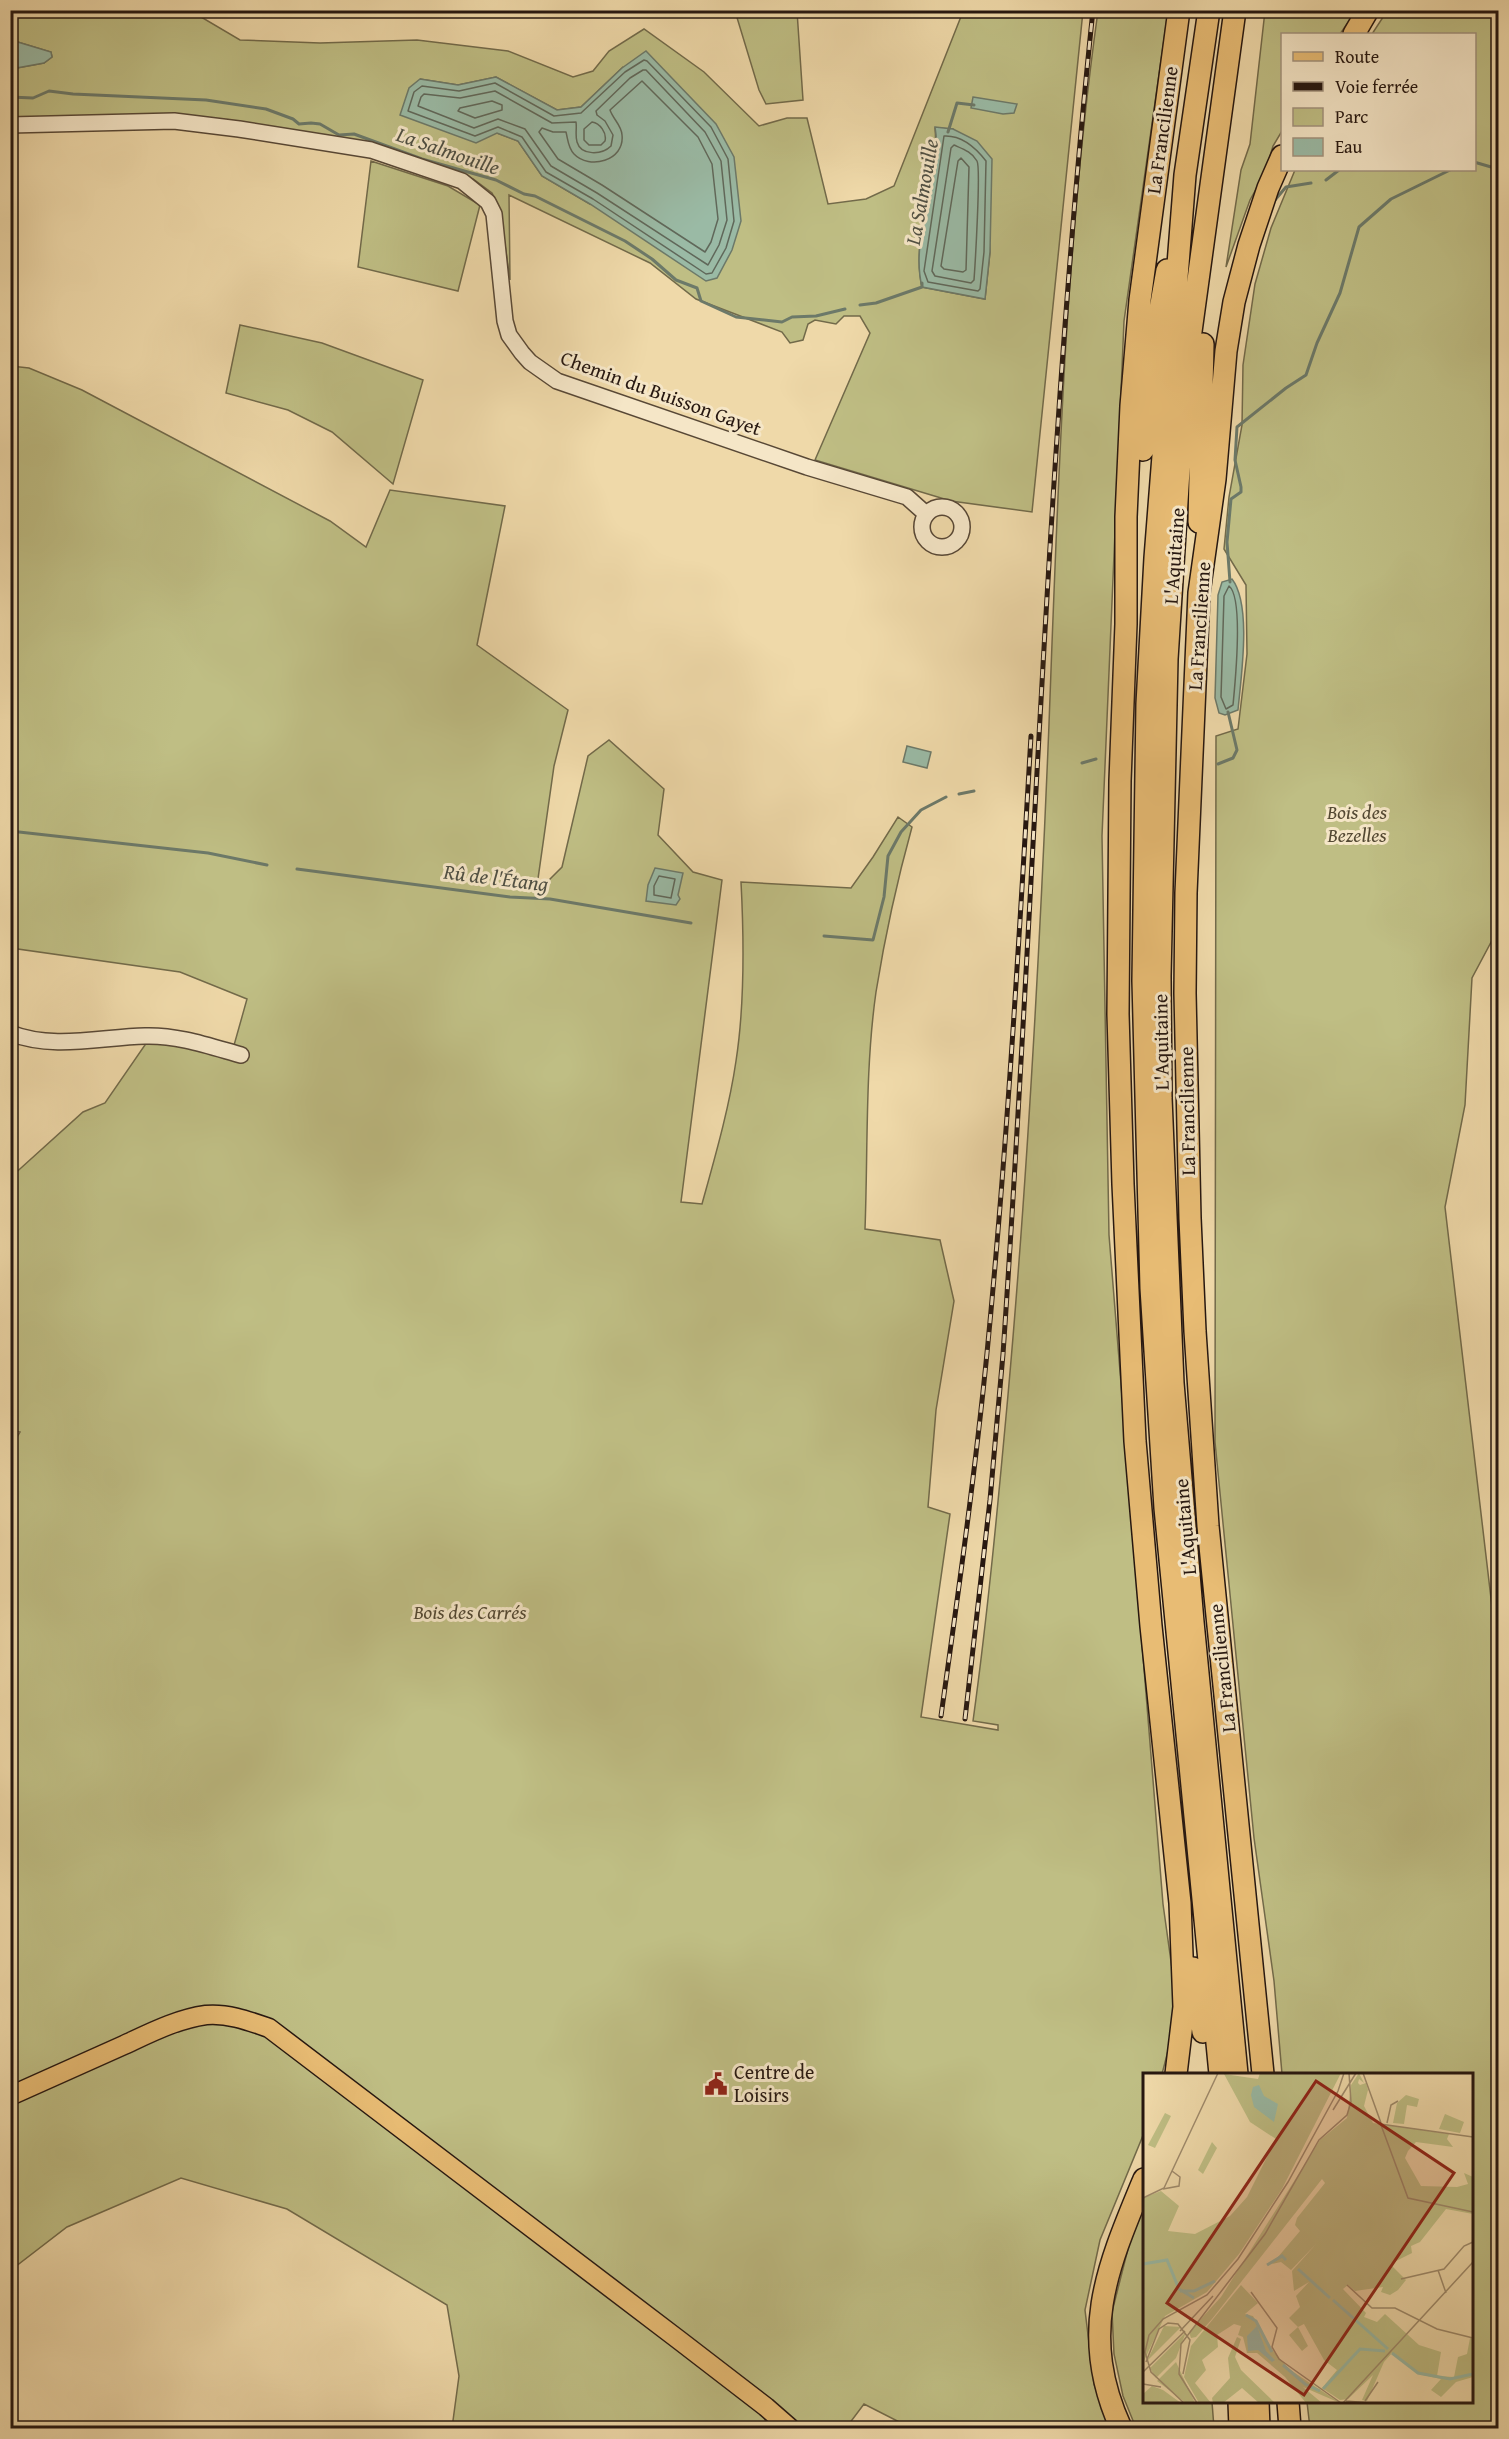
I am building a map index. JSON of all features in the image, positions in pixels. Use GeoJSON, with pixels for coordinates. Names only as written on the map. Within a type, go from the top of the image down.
{"type":"FeatureCollection","features":[{"type":"Feature","properties":{"kind":"highway","name":"La Francilienne"},"geometry":{"type":"LineString","coordinates":[[1179,10],[1135,351],[1126,517],[1118,1002],[1124,1206],[1136,1453],[1151,1626],[1180,1903]]}},
{"type":"Feature","properties":{"kind":"highway","name":"L'Aquitaine"},"geometry":{"type":"LineString","coordinates":[[1209,10],[1185,175],[1150,641],[1143,857],[1144,1061],[1151,1288],[1165,1508],[1220,2073]]}},
{"type":"Feature","properties":{"kind":"highway","name":"L'Aquitaine"},"geometry":{"type":"LineString","coordinates":[[1235,10],[1189,346],[1167,659],[1161,838],[1161,1098],[1173,1383],[1237,2073]]}},
{"type":"Feature","properties":{"kind":"highway"},"geometry":{"type":"LineString","coordinates":[[1355,33],[1368,10]]}},
{"type":"Feature","properties":{"kind":"highway","name":"La Francilienne"},"geometry":{"type":"LineString","coordinates":[[1263,2073],[1210,1547],[1190,1229],[1185,993],[1186,893],[1199,593],[1215,479],[1226,351],[1234,302],[1255,226],[1281,159]]}},
{"type":"Feature","properties":{"kind":"highway"},"geometry":{"type":"LineString","coordinates":[[1126,624],[1154,343],[1185,175]]}},
{"type":"Feature","properties":{"kind":"highway"},"geometry":{"type":"LineString","coordinates":[[1199,593],[1198,496],[1206,235]]}},
{"type":"Feature","properties":{"kind":"highway"},"geometry":{"type":"LineString","coordinates":[[1176,2073],[1184,2007],[1180,1903]]}},
{"type":"Feature","properties":{"kind":"highway"},"geometry":{"type":"LineString","coordinates":[[1180,1903],[1198,1996],[1209,2073]]}},
{"type":"Feature","properties":{"kind":"highway"},"geometry":{"type":"LineString","coordinates":[[1121,2428],[1110,2401],[1102,2371],[1099,2335],[1101,2303],[1114,2251],[1143,2182]]}},
{"type":"Feature","properties":{"kind":"highway"},"geometry":{"type":"LineString","coordinates":[[1239,2403],[1240,2428]]}},
{"type":"Feature","properties":{"kind":"highway"},"geometry":{"type":"LineString","coordinates":[[1258,2403],[1259,2428]]}},
{"type":"Feature","properties":{"kind":"highway"},"geometry":{"type":"LineString","coordinates":[[1272,2403],[1272,2428]]}},
{"type":"Feature","properties":{"kind":"highway"},"geometry":{"type":"LineString","coordinates":[[1288,2403],[1290,2428]]}},
{"type":"Feature","properties":{"kind":"main road"},"geometry":{"type":"LineString","coordinates":[[10,2096],[160,2029],[186,2020],[206,2015],[221,2015],[246,2019],[269,2028],[766,2407],[790,2428]]}},
{"type":"Feature","properties":{"kind":"main road"},"geometry":{"type":"LineString","coordinates":[[766,2407],[775,2428]]}},
{"type":"Feature","properties":{"kind":"street","name":"Chemin du Buisson Gayet"},"geometry":{"type":"LineString","coordinates":[[10,125],[162,121],[239,129],[371,150],[462,181],[488,202],[494,214],[505,321],[509,335],[530,362],[543,373],[556,381],[626,407],[838,477],[907,497],[926,514]]}},
{"type":"Feature","properties":{"kind":"street"},"geometry":{"type":"LineString","coordinates":[[10,1033],[28,1039],[69,1042],[145,1036],[172,1037],[241,1055]]}},
{"type":"Feature","properties":{"kind":"green space"},"geometry":{"type":"Polygon","coordinates":[[[11,11],[191,11],[240,40],[320,43],[417,40],[508,51],[573,77],[593,71],[609,51],[644,29],[704,72],[759,126],[787,118],[807,118],[828,204],[866,199],[894,186],[962,14],[958,11],[1083,11],[1032,512],[951,501],[815,460],[870,333],[860,316],[844,316],[836,324],[815,320],[808,324],[803,340],[790,343],[782,332],[696,299],[650,263],[509,195],[510,280],[500,210],[492,193],[473,179],[452,170],[244,124],[11,122],[11,69],[44,63],[52,57],[51,52],[11,40],[11,11]],[[622,68],[581,107],[557,110],[496,77],[458,85],[420,79],[497,133],[518,141],[542,176],[590,204],[622,68]],[[935,128],[933,168],[920,248],[919,268],[922,287],[985,299],[990,252],[989,239],[953,129],[935,128]]]}},
{"type":"Feature","properties":{"kind":"green space"},"geometry":{"type":"Polygon","coordinates":[[[735,11],[797,11],[803,100],[766,104],[759,90],[735,11]]]}},
{"type":"Feature","properties":{"kind":"green space","name":"Bois des Carrés"},"geometry":{"type":"Polygon","coordinates":[[[1098,11],[1168,11],[1124,321],[1102,836],[1109,1235],[1163,1904],[1178,2012],[1162,2073],[1143,2073],[1143,2135],[1100,2240],[1085,2310],[1094,2384],[1109,2428],[911,2428],[864,2404],[846,2428],[812,2428],[762,2412],[768,2428],[452,2428],[459,2376],[447,2305],[287,2209],[181,2178],[67,2227],[11,2270],[10,1449],[20,1432],[10,1430],[11,1177],[83,1112],[105,1103],[147,1042],[170,1044],[231,1056],[247,999],[180,972],[11,948],[11,366],[29,368],[82,390],[330,521],[366,547],[390,490],[505,506],[477,645],[568,710],[554,766],[536,893],[562,867],[588,756],[609,740],[664,789],[658,835],[693,872],[722,880],[681,1202],[702,1204],[733,1079],[742,994],[741,882],[851,888],[898,817],[912,827],[887,929],[872,1021],[868,1080],[865,1229],[940,1240],[954,1301],[936,1410],[928,1507],[950,1514],[921,1717],[998,1730],[998,1725],[973,1721],[996,1517],[1022,1228],[1042,892],[1064,367],[1087,100],[1098,11]]]}},
{"type":"Feature","properties":{"kind":"green space"},"geometry":{"type":"Polygon","coordinates":[[[1265,11],[1356,11],[1341,33],[1281,33],[1281,133],[1273,146],[1265,173],[1250,200],[1226,267],[1241,170],[1250,144],[1265,11]]]}},
{"type":"Feature","properties":{"kind":"green space","name":"Bois des Bezelles"},"geometry":{"type":"Polygon","coordinates":[[[1387,11],[1498,11],[1498,929],[1472,978],[1465,1105],[1445,1207],[1498,1658],[1498,2428],[1310,2428],[1307,2403],[1473,2403],[1473,2073],[1282,2073],[1274,1981],[1254,1838],[1215,1442],[1216,736],[1238,729],[1247,654],[1246,585],[1224,549],[1229,497],[1242,425],[1243,365],[1255,284],[1271,228],[1295,171],[1476,171],[1476,33],[1373,33],[1387,11]]]}},
{"type":"Feature","properties":{"kind":"green space"},"geometry":{"type":"Polygon","coordinates":[[[371,161],[448,186],[480,205],[458,291],[358,267],[371,161]]]}},
{"type":"Feature","properties":{"kind":"green space"},"geometry":{"type":"Polygon","coordinates":[[[240,325],[322,343],[423,380],[393,484],[332,432],[288,410],[226,393],[240,325]]]}},
{"type":"Feature","properties":{"kind":"green space"},"geometry":{"type":"Polygon","coordinates":[[[1143,2209],[1143,2403],[1212,2403],[1214,2428],[1136,2428],[1123,2396],[1114,2354],[1112,2312],[1129,2245],[1143,2209]]]}},
{"type":"Feature","properties":{"kind":"water"},"geometry":{"type":"Polygon","coordinates":[[[11,40],[51,52],[52,57],[44,63],[11,69],[11,40]]]}},
{"type":"Feature","properties":{"kind":"water"},"geometry":{"type":"Polygon","coordinates":[[[646,51],[716,124],[734,157],[741,221],[732,250],[717,278],[706,281],[590,204],[542,176],[518,141],[497,133],[476,143],[400,115],[409,88],[420,79],[458,85],[496,77],[557,110],[581,107],[622,68],[646,51]]]}},
{"type":"Feature","properties":{"kind":"water"},"geometry":{"type":"Polygon","coordinates":[[[973,97],[1017,104],[1014,113],[1003,114],[971,108],[973,97]]]}},
{"type":"Feature","properties":{"kind":"water"},"geometry":{"type":"Polygon","coordinates":[[[935,127],[953,129],[977,141],[992,159],[990,252],[985,299],[922,287],[919,253],[935,167],[937,150],[935,127]]]}},
{"type":"Feature","properties":{"kind":"water"},"geometry":{"type":"Polygon","coordinates":[[[1232,579],[1242,606],[1244,642],[1238,710],[1225,715],[1219,713],[1215,698],[1218,595],[1222,582],[1232,579]]]}},
{"type":"Feature","properties":{"kind":"water"},"geometry":{"type":"Polygon","coordinates":[[[907,746],[931,752],[927,768],[903,762],[907,746]]]}},
{"type":"Feature","properties":{"kind":"water"},"geometry":{"type":"Polygon","coordinates":[[[655,868],[683,873],[678,895],[680,899],[676,905],[646,901],[648,885],[655,868]]]}},
{"type":"Feature","properties":{"kind":"waterway","name":"La Salmouille"},"geometry":{"type":"LineString","coordinates":[[10,97],[33,98],[49,91],[206,100],[266,109],[293,119],[299,124],[320,124],[339,135],[354,134],[422,159],[496,180],[524,194],[535,196],[625,241],[652,259],[676,280],[697,288],[701,301],[736,317],[782,322],[792,317],[816,316],[845,309]]}},
{"type":"Feature","properties":{"kind":"waterway","name":"La Salmouille"},"geometry":{"type":"LineString","coordinates":[[948,132],[957,103],[974,105]]}},
{"type":"Feature","properties":{"kind":"waterway","name":"La Salmouille"},"geometry":{"type":"LineString","coordinates":[[1476,163],[1498,169]]}},
{"type":"Feature","properties":{"kind":"waterway","name":"La Salmouille"},"geometry":{"type":"LineString","coordinates":[[1326,180],[1338,171]]}},
{"type":"Feature","properties":{"kind":"waterway"},"geometry":{"type":"LineString","coordinates":[[1230,582],[1227,542],[1231,499],[1241,492],[1235,460],[1237,427],[1306,375],[1317,343],[1340,293],[1359,227],[1391,199],[1448,171]]}},
{"type":"Feature","properties":{"kind":"waterway","name":"La Salmouille"},"geometry":{"type":"LineString","coordinates":[[1275,200],[1286,187],[1311,183]]}},
{"type":"Feature","properties":{"kind":"waterway","name":"La Salmouille"},"geometry":{"type":"LineString","coordinates":[[860,305],[876,303],[922,287],[922,283]]}},
{"type":"Feature","properties":{"kind":"waterway"},"geometry":{"type":"LineString","coordinates":[[1218,764],[1233,758],[1237,750],[1228,712]]}},
{"type":"Feature","properties":{"kind":"waterway"},"geometry":{"type":"LineString","coordinates":[[1082,763],[1096,759]]}},
{"type":"Feature","properties":{"kind":"waterway","name":"Rû de l'Étang"},"geometry":{"type":"LineString","coordinates":[[959,794],[974,791]]}},
{"type":"Feature","properties":{"kind":"waterway","name":"Rû de l'Étang"},"geometry":{"type":"LineString","coordinates":[[824,936],[873,940],[884,897],[888,856],[901,832],[921,810],[946,797]]}},
{"type":"Feature","properties":{"kind":"waterway","name":"Rû de l'Étang"},"geometry":{"type":"LineString","coordinates":[[10,831],[208,853],[267,865]]}},
{"type":"Feature","properties":{"kind":"waterway","name":"Rû de l'Étang"},"geometry":{"type":"LineString","coordinates":[[297,869],[510,897],[550,899],[691,923]]}},
{"type":"Feature","properties":{"kind":"railway"},"geometry":{"type":"LineString","coordinates":[[965,1719],[990,1500],[1003,1354],[1063,346],[1093,10]]}},
{"type":"Feature","properties":{"kind":"railway"},"geometry":{"type":"LineString","coordinates":[[941,1716],[987,1353],[1012,1045],[1031,736]]}},
{"type":"Feature","properties":{"kind":"place","name":"Centre de Loisirs"},"geometry":{"type":"Point","coordinates":[716,2084]}}]}
